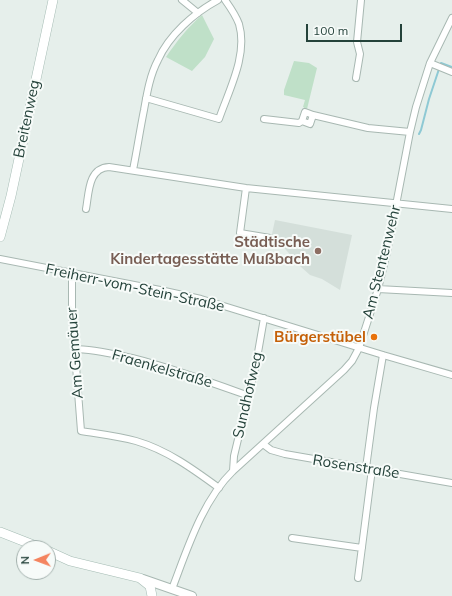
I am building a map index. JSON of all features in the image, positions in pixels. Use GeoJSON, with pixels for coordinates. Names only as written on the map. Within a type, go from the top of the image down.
{"type":"FeatureCollection","features":[{"type":"Feature","properties":{"kind":"main road","name":"Breitenweg"},"geometry":{"type":"LineString","coordinates":[[0,237],[11,196],[53,0]]}},
{"type":"Feature","properties":{"kind":"main road"},"geometry":{"type":"LineString","coordinates":[[0,532],[20,540]]}},
{"type":"Feature","properties":{"kind":"main road"},"geometry":{"type":"LineString","coordinates":[[56,555],[70,561],[140,578],[150,586],[152,596]]}},
{"type":"Feature","properties":{"kind":"street"},"geometry":{"type":"LineString","coordinates":[[182,0],[198,13]]}},
{"type":"Feature","properties":{"kind":"street"},"geometry":{"type":"LineString","coordinates":[[133,170],[146,98],[158,59],[174,36],[198,13],[218,0]]}},
{"type":"Feature","properties":{"kind":"street"},"geometry":{"type":"LineString","coordinates":[[146,98],[219,119],[236,71],[241,46],[238,22],[225,0]]}},
{"type":"Feature","properties":{"kind":"street"},"geometry":{"type":"LineString","coordinates":[[356,78],[360,54],[357,42],[361,0]]}},
{"type":"Feature","properties":{"kind":"street","name":"Am Stentenwehr"},"geometry":{"type":"LineString","coordinates":[[168,588],[198,525],[219,488],[233,471],[344,370],[352,361],[359,348],[378,288],[387,252],[410,132],[425,77],[430,63],[452,18]]}},
{"type":"Feature","properties":{"kind":"street"},"geometry":{"type":"LineString","coordinates":[[430,63],[452,72]]}},
{"type":"Feature","properties":{"kind":"street"},"geometry":{"type":"LineString","coordinates":[[264,119],[299,123],[302,121],[310,124],[313,115],[368,128],[410,132]]}},
{"type":"Feature","properties":{"kind":"street"},"geometry":{"type":"LineString","coordinates":[[86,209],[92,178],[96,172],[102,168],[109,167],[246,188],[452,209]]}},
{"type":"Feature","properties":{"kind":"street"},"geometry":{"type":"LineString","coordinates":[[246,188],[240,233],[270,238]]}},
{"type":"Feature","properties":{"kind":"street","name":"Freiherr-vom-Stein-Straße"},"geometry":{"type":"LineString","coordinates":[[0,259],[183,295],[452,375]]}},
{"type":"Feature","properties":{"kind":"street","name":"Am Gemäuer"},"geometry":{"type":"LineString","coordinates":[[72,274],[74,349],[81,431],[137,441],[162,451],[190,467],[219,488]]}},
{"type":"Feature","properties":{"kind":"street"},"geometry":{"type":"LineString","coordinates":[[378,288],[452,293]]}},
{"type":"Feature","properties":{"kind":"street","name":"Sundhofweg"},"geometry":{"type":"LineString","coordinates":[[233,471],[234,456],[249,396],[264,318]]}},
{"type":"Feature","properties":{"kind":"street","name":"Fraenkelstraße"},"geometry":{"type":"LineString","coordinates":[[74,349],[108,353],[155,364],[199,377],[249,396]]}},
{"type":"Feature","properties":{"kind":"street"},"geometry":{"type":"LineString","coordinates":[[358,578],[362,548],[373,414],[383,355]]}},
{"type":"Feature","properties":{"kind":"street","name":"Rosenstraße"},"geometry":{"type":"LineString","coordinates":[[263,444],[271,450],[284,454],[452,483]]}},
{"type":"Feature","properties":{"kind":"street"},"geometry":{"type":"LineString","coordinates":[[292,538],[362,548]]}},
{"type":"Feature","properties":{"kind":"street"},"geometry":{"type":"LineString","coordinates":[[140,578],[192,596]]}},
{"type":"Feature","properties":{"kind":"street"},"geometry":{"type":"LineString","coordinates":[[156,596],[168,588]]}},
{"type":"Feature","properties":{"kind":"shaded area","name":"Städtische Kindertagesstätte Mußbach"},"geometry":{"type":"Polygon","coordinates":[[[275,220],[352,235],[340,290],[322,279],[310,275],[301,267],[272,234],[275,220]]]}},
{"type":"Feature","properties":{"kind":"green space"},"geometry":{"type":"Polygon","coordinates":[[[202,15],[214,39],[205,57],[192,71],[166,57],[183,34],[202,15]]]}},
{"type":"Feature","properties":{"kind":"green space"},"geometry":{"type":"Polygon","coordinates":[[[294,61],[309,63],[317,68],[307,109],[303,107],[305,100],[284,95],[284,90],[294,61]]]}},
{"type":"Feature","properties":{"kind":"waterway"},"geometry":{"type":"LineString","coordinates":[[419,134],[441,63],[452,67]]}},
{"type":"Feature","properties":{"kind":"place","name":"Städtische Kindertagesstätte Mußbach"},"geometry":{"type":"Point","coordinates":[318,251]}},
{"type":"Feature","properties":{"kind":"place","name":"Bürgerstübel"},"geometry":{"type":"Point","coordinates":[374,337]}}]}
